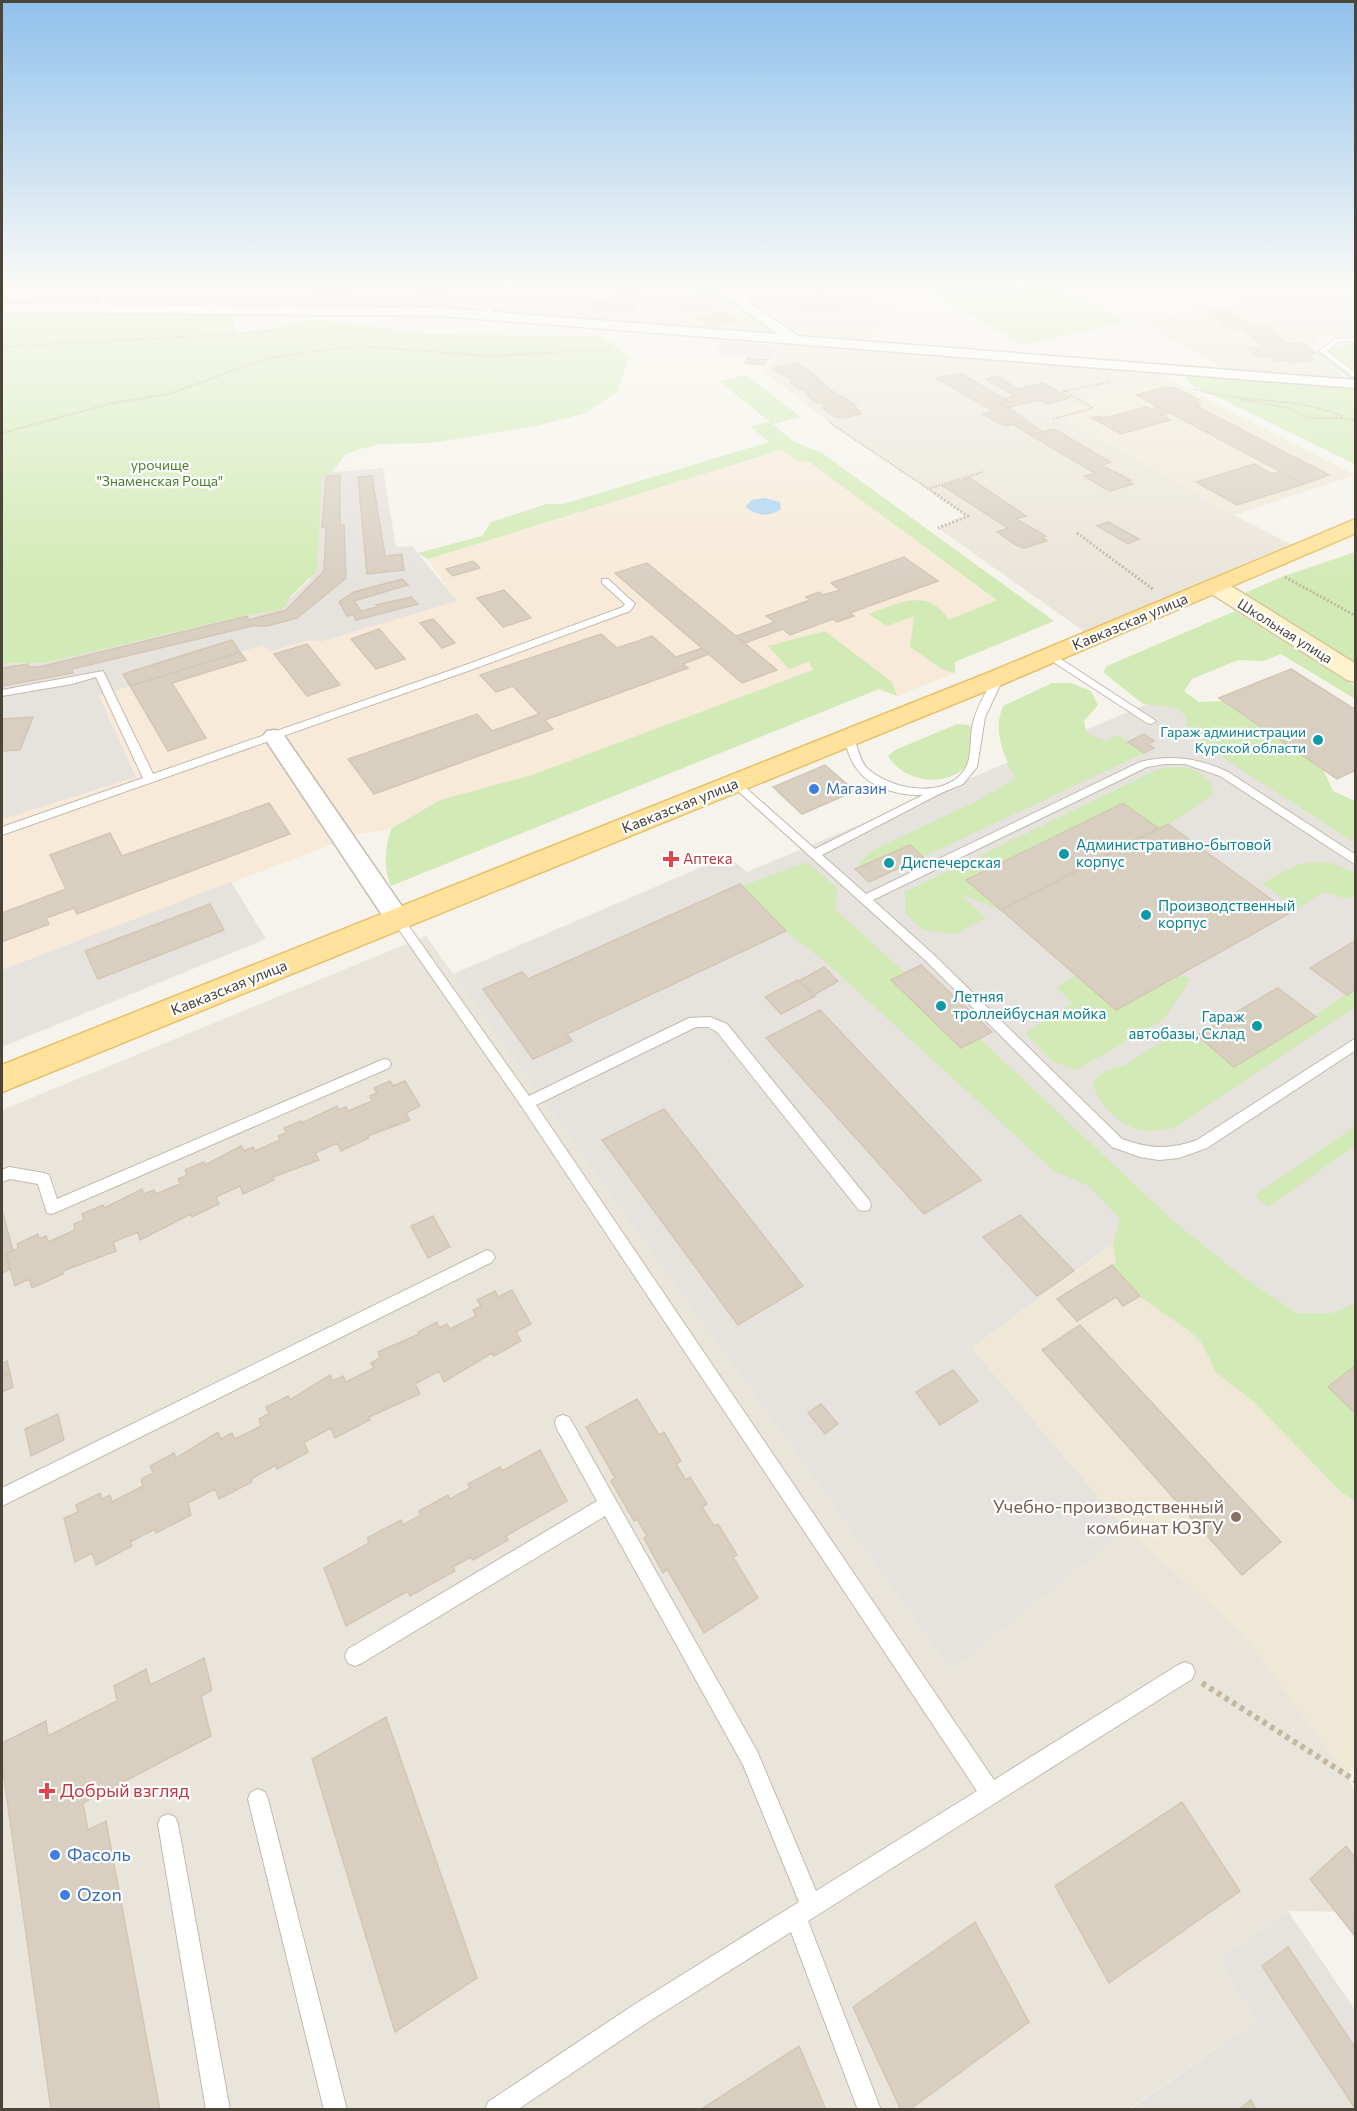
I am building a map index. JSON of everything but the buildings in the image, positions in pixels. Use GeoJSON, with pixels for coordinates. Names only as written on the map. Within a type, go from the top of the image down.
{"type":"FeatureCollection","features":[{"type":"Feature","properties":{"kind":"main road","name":"Кавказская улица"},"geometry":{"type":"LineString","coordinates":[[2,1079],[399,921],[999,677],[1356,525]]}},
{"type":"Feature","properties":{"kind":"street","name":"Школьная улица"},"geometry":{"type":"LineString","coordinates":[[1215,586],[1356,675]]}},
{"type":"Feature","properties":{"kind":"street"},"geometry":{"type":"LineString","coordinates":[[274,736],[399,921]]}},
{"type":"Feature","properties":{"kind":"lane"},"geometry":{"type":"LineString","coordinates":[[2,831],[627,609],[630,604],[604,581]]}},
{"type":"Feature","properties":{"kind":"lane"},"geometry":{"type":"LineString","coordinates":[[1050,656],[1151,721]]}},
{"type":"Feature","properties":{"kind":"lane"},"geometry":{"type":"LineString","coordinates":[[2,693],[61,683],[99,673],[150,780]]}},
{"type":"Feature","properties":{"kind":"lane"},"geometry":{"type":"LineString","coordinates":[[815,854],[964,778],[973,765],[977,725],[982,708],[999,677]]}},
{"type":"Feature","properties":{"kind":"lane"},"geometry":{"type":"LineString","coordinates":[[849,738],[859,765],[882,783],[916,791],[949,787]]}},
{"type":"Feature","properties":{"kind":"lane"},"geometry":{"type":"LineString","coordinates":[[865,899],[1144,764],[1165,760],[1201,764],[1224,774],[1356,861]]}},
{"type":"Feature","properties":{"kind":"lane"},"geometry":{"type":"LineString","coordinates":[[734,783],[929,957],[1117,1143],[1139,1152],[1161,1156],[1180,1153],[1202,1144],[1356,1043]]}},
{"type":"Feature","properties":{"kind":"lane"},"geometry":{"type":"LineString","coordinates":[[399,921],[527,1104],[991,1793]]}},
{"type":"Feature","properties":{"kind":"lane"},"geometry":{"type":"LineString","coordinates":[[527,1104],[694,1022],[710,1022],[722,1028],[864,1206]]}},
{"type":"Feature","properties":{"kind":"lane"},"geometry":{"type":"LineString","coordinates":[[2,1176],[9,1173],[44,1179],[52,1208],[384,1064]]}},
{"type":"Feature","properties":{"kind":"lane"},"geometry":{"type":"LineString","coordinates":[[2,1497],[487,1257]]}},
{"type":"Feature","properties":{"kind":"lane"},"geometry":{"type":"LineString","coordinates":[[563,1423],[750,1758],[870,2109]]}},
{"type":"Feature","properties":{"kind":"lane"},"geometry":{"type":"LineString","coordinates":[[355,1656],[609,1504]]}},
{"type":"Feature","properties":{"kind":"lane"},"geometry":{"type":"LineString","coordinates":[[496,2109],[640,2014],[1185,1672]]}},
{"type":"Feature","properties":{"kind":"lane"},"geometry":{"type":"LineString","coordinates":[[258,1799],[336,2109]]}},
{"type":"Feature","properties":{"kind":"lane"},"geometry":{"type":"LineString","coordinates":[[168,1824],[218,2109]]}},
{"type":"Feature","properties":{"kind":"path"},"geometry":{"type":"LineString","coordinates":[[2,433],[113,403],[194,388]]}},
{"type":"Feature","properties":{"kind":"path"},"geometry":{"type":"LineString","coordinates":[[1053,419],[1093,408],[1064,391],[1084,388]]}},
{"type":"Feature","properties":{"kind":"path"},"geometry":{"type":"LineString","coordinates":[[1192,388],[1266,403],[1319,406],[1341,417]]}},
{"type":"Feature","properties":{"kind":"path"},"geometry":{"type":"LineString","coordinates":[[1289,406],[1308,418],[1356,419]]}},
{"type":"Feature","properties":{"kind":"path"},"geometry":{"type":"LineString","coordinates":[[830,423],[968,516],[938,528]]}},
{"type":"Feature","properties":{"kind":"path"},"geometry":{"type":"LineString","coordinates":[[926,489],[983,471]]}},
{"type":"Feature","properties":{"kind":"path"},"geometry":{"type":"LineString","coordinates":[[1077,533],[1154,590]]}},
{"type":"Feature","properties":{"kind":"path"},"geometry":{"type":"LineString","coordinates":[[1263,565],[1356,616]]}},
{"type":"Feature","properties":{"kind":"path"},"geometry":{"type":"LineString","coordinates":[[1185,1672],[1356,1782]]}},
{"type":"Feature","properties":{"kind":"shaded area"},"geometry":{"type":"Polygon","coordinates":[[[784,388],[1135,388],[1052,410],[1234,515],[1300,549],[1093,638],[938,528],[967,516],[830,423],[784,388]]]}},
{"type":"Feature","properties":{"kind":"shaded area"},"geometry":{"type":"Polygon","coordinates":[[[1135,388],[1184,388],[1355,475],[1234,515],[1052,410],[1135,388]]]}},
{"type":"Feature","properties":{"kind":"shaded area"},"geometry":{"type":"Polygon","coordinates":[[[781,450],[798,461],[808,462],[998,600],[955,663],[955,673],[897,696],[813,670],[532,775],[440,800],[391,829],[359,834],[2,970],[2,819],[136,776],[99,696],[263,645],[270,652],[308,640],[319,642],[456,601],[428,559],[781,450]]]}},
{"type":"Feature","properties":{"kind":"shaded area"},"geometry":{"type":"Polygon","coordinates":[[[383,468],[396,547],[412,546],[457,601],[319,642],[308,640],[270,652],[263,645],[99,696],[136,777],[2,819],[2,656],[282,606],[310,580],[318,473],[383,468]]]}},
{"type":"Feature","properties":{"kind":"shaded area"},"geometry":{"type":"Polygon","coordinates":[[[1166,696],[1355,821],[1355,1504],[1108,1247],[972,1348],[1127,1530],[951,1671],[453,974],[727,856],[747,872],[1166,696]]]}},
{"type":"Feature","properties":{"kind":"shaded area"},"geometry":{"type":"Polygon","coordinates":[[[231,882],[266,939],[2,1047],[2,970],[231,882]]]}},
{"type":"Feature","properties":{"kind":"shaded area"},"geometry":{"type":"Polygon","coordinates":[[[426,936],[951,1671],[1127,1530],[1243,1633],[1346,1774],[1355,1791],[1355,1912],[1288,1911],[1218,1959],[1255,2021],[1129,2109],[2,2110],[2,1110],[426,936]]]}},
{"type":"Feature","properties":{"kind":"shaded area","name":"Учебно-производственный комбинат ЮЗГУ"},"geometry":{"type":"Polygon","coordinates":[[[1113,1244],[1135,1275],[1355,1504],[1355,1768],[1346,1774],[1243,1633],[1127,1530],[972,1348],[1113,1244]]]}},
{"type":"Feature","properties":{"kind":"shaded area"},"geometry":{"type":"Polygon","coordinates":[[[1288,1911],[1355,2010],[1355,2109],[1129,2110],[1255,2021],[1218,1959],[1288,1911]]]}},
{"type":"Feature","properties":{"kind":"green space","name":"урочище \"Знаменская Роща\""},"geometry":{"type":"Polygon","coordinates":[[[2,388],[619,388],[618,391],[586,413],[540,425],[431,443],[381,444],[345,455],[333,471],[322,477],[317,571],[292,595],[283,609],[243,616],[44,663],[2,663],[2,388]]]}},
{"type":"Feature","properties":{"kind":"green space"},"geometry":{"type":"Polygon","coordinates":[[[727,388],[762,388],[801,417],[773,424],[793,441],[822,453],[1054,621],[955,662],[955,673],[942,669],[910,647],[914,616],[887,626],[869,614],[912,600],[932,604],[949,620],[997,600],[809,462],[798,461],[781,450],[428,559],[418,553],[482,536],[491,522],[546,504],[563,504],[769,442],[750,426],[770,422],[727,388]]]}},
{"type":"Feature","properties":{"kind":"green space"},"geometry":{"type":"Polygon","coordinates":[[[1197,388],[1355,388],[1355,464],[1197,388]]]}},
{"type":"Feature","properties":{"kind":"green space"},"geometry":{"type":"Polygon","coordinates":[[[1355,552],[1355,675],[1233,598],[1284,576],[1355,552]]]}},
{"type":"Feature","properties":{"kind":"green space"},"geometry":{"type":"Polygon","coordinates":[[[1235,611],[1355,686],[1355,699],[1281,654],[1264,661],[1238,660],[1192,679],[1184,691],[1199,702],[1224,701],[1323,769],[1333,791],[1355,801],[1355,843],[1210,749],[1187,725],[1186,715],[1173,707],[1143,704],[1103,672],[1107,666],[1235,611]]]}},
{"type":"Feature","properties":{"kind":"green space"},"geometry":{"type":"Polygon","coordinates":[[[825,631],[892,682],[897,696],[879,689],[391,886],[386,858],[391,829],[440,800],[532,775],[813,670],[809,662],[789,669],[768,646],[825,631]]]}},
{"type":"Feature","properties":{"kind":"green space"},"geometry":{"type":"Polygon","coordinates":[[[1052,683],[1071,683],[1091,691],[1098,705],[1084,721],[1086,733],[1106,741],[1118,735],[1144,753],[923,857],[909,845],[855,869],[869,852],[975,802],[1015,779],[1003,752],[999,734],[1003,706],[1052,683]]]}},
{"type":"Feature","properties":{"kind":"green space"},"geometry":{"type":"Polygon","coordinates":[[[957,724],[968,725],[976,730],[977,745],[975,754],[957,773],[932,780],[919,778],[907,774],[888,756],[895,750],[957,724]]]}},
{"type":"Feature","properties":{"kind":"green space"},"geometry":{"type":"Polygon","coordinates":[[[1184,767],[1199,772],[1211,783],[1213,795],[1168,824],[1001,910],[959,894],[986,918],[955,934],[923,930],[905,913],[905,892],[1161,768],[1184,767]]]}},
{"type":"Feature","properties":{"kind":"green space"},"geometry":{"type":"Polygon","coordinates":[[[807,862],[837,888],[835,909],[905,973],[892,980],[961,1048],[979,1038],[1170,1218],[1240,1275],[1297,1313],[1333,1313],[1355,1303],[1355,1365],[1328,1387],[1355,1414],[1355,1500],[1342,1493],[1255,1403],[1216,1372],[1200,1339],[1140,1296],[1112,1265],[1116,1263],[1113,1244],[1120,1219],[1089,1186],[1054,1171],[829,965],[786,931],[742,886],[807,862]]]}},
{"type":"Feature","properties":{"kind":"green space"},"geometry":{"type":"Polygon","coordinates":[[[1312,862],[1332,863],[1355,873],[1355,895],[1347,899],[1324,892],[1297,909],[1262,883],[1297,865],[1312,862]]]}},
{"type":"Feature","properties":{"kind":"green space"},"geometry":{"type":"Polygon","coordinates":[[[1182,974],[1190,980],[1163,1020],[1076,1070],[1053,1062],[1025,1033],[1073,1003],[1056,987],[1076,976],[1116,1010],[1182,974]]]}},
{"type":"Feature","properties":{"kind":"green space"},"geometry":{"type":"Polygon","coordinates":[[[1355,989],[1355,1007],[1174,1128],[1147,1131],[1131,1127],[1106,1108],[1097,1095],[1093,1081],[1105,1071],[1125,1065],[1185,1027],[1234,1067],[1355,989]]]}},
{"type":"Feature","properties":{"kind":"green space"},"geometry":{"type":"Polygon","coordinates":[[[1355,1126],[1355,1146],[1268,1207],[1255,1195],[1355,1126]]]}},
{"type":"Feature","properties":{"kind":"water"},"geometry":{"type":"Polygon","coordinates":[[[765,498],[780,502],[781,509],[764,515],[746,506],[751,500],[765,498]]]}},
{"type":"Feature","properties":{"kind":"place","name":"Гараж администрации Курской области"},"geometry":{"type":"Point","coordinates":[1318,740]}},
{"type":"Feature","properties":{"kind":"place","name":"Магазин"},"geometry":{"type":"Point","coordinates":[814,789]}},
{"type":"Feature","properties":{"kind":"place","name":"Административно-бытовой корпус"},"geometry":{"type":"Point","coordinates":[1064,854]}},
{"type":"Feature","properties":{"kind":"place","name":"Аптека"},"geometry":{"type":"Point","coordinates":[671,859]}},
{"type":"Feature","properties":{"kind":"place","name":"Диспечерская"},"geometry":{"type":"Point","coordinates":[889,863]}},
{"type":"Feature","properties":{"kind":"place","name":"Производственный корпус"},"geometry":{"type":"Point","coordinates":[1146,915]}},
{"type":"Feature","properties":{"kind":"place","name":"Летняя троллейбусная мойка"},"geometry":{"type":"Point","coordinates":[941,1006]}},
{"type":"Feature","properties":{"kind":"place","name":"Гараж автобазы, Склад"},"geometry":{"type":"Point","coordinates":[1257,1026]}},
{"type":"Feature","properties":{"kind":"place","name":"Учебно-производственный комбинат ЮЗГУ"},"geometry":{"type":"Point","coordinates":[1236,1517]}},
{"type":"Feature","properties":{"kind":"place","name":"Добрый взгляд"},"geometry":{"type":"Point","coordinates":[47,1791]}},
{"type":"Feature","properties":{"kind":"place","name":"Фасоль"},"geometry":{"type":"Point","coordinates":[55,1855]}},
{"type":"Feature","properties":{"kind":"place","name":"Ozon"},"geometry":{"type":"Point","coordinates":[65,1895]}}]}
